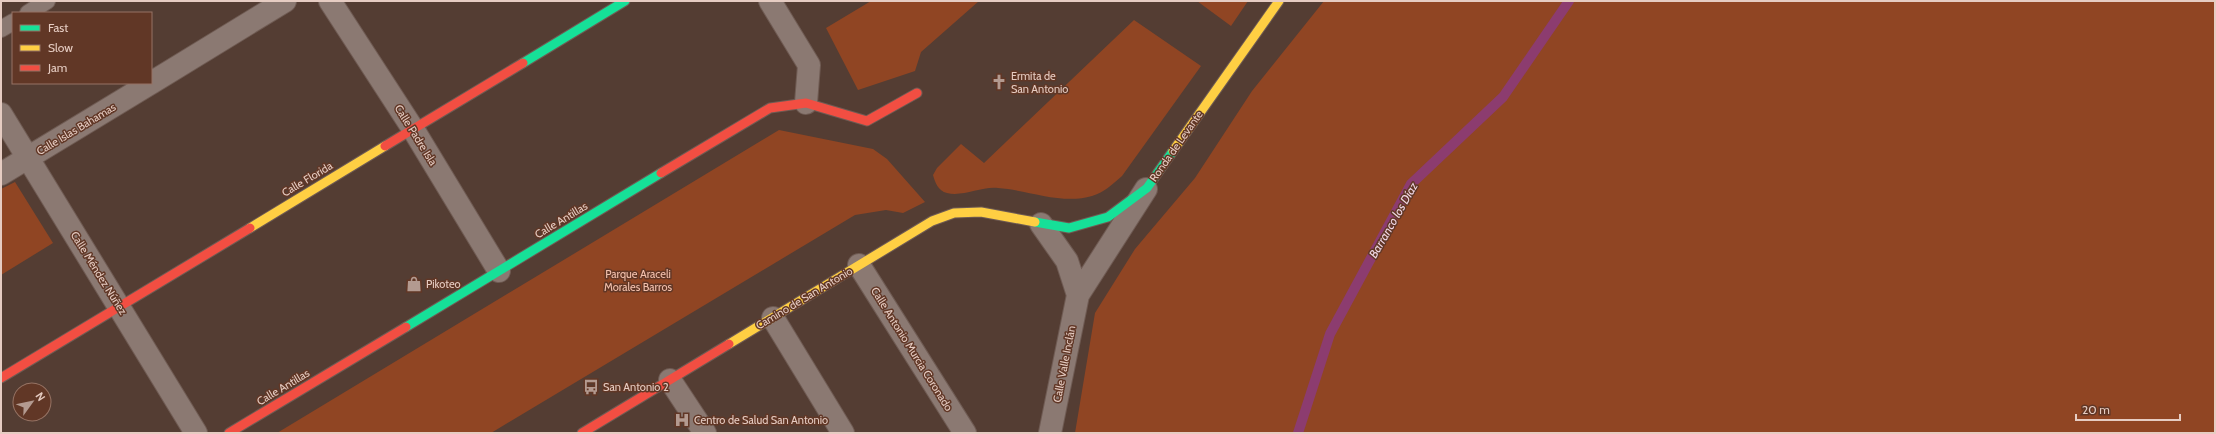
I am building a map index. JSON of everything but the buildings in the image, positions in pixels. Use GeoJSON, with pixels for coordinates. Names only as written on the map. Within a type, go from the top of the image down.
{"type":"FeatureCollection","features":[{"type":"Feature","properties":{"kind":"street","name":"Calle Islas Bahamas"},"geometry":{"type":"LineString","coordinates":[[152,82],[285,1]]}},
{"type":"Feature","properties":{"kind":"street","name":"Calle Padre Isla"},"geometry":{"type":"LineString","coordinates":[[330,1],[413,129],[499,271]]}},
{"type":"Feature","properties":{"kind":"street","name":"Calle Florida"},"geometry":{"type":"LineString","coordinates":[[1,378],[625,1]]}},
{"type":"Feature","properties":{"kind":"street"},"geometry":{"type":"LineString","coordinates":[[770,1],[809,65],[806,103]]}},
{"type":"Feature","properties":{"kind":"street","name":"Ronda de Levante"},"geometry":{"type":"LineString","coordinates":[[1078,295],[1147,188],[1280,1]]}},
{"type":"Feature","properties":{"kind":"street","name":"Calle Islas Bahamas"},"geometry":{"type":"LineString","coordinates":[[1,174],[149,84]]}},
{"type":"Feature","properties":{"kind":"street","name":"Calle Antillas"},"geometry":{"type":"LineString","coordinates":[[229,433],[770,108],[806,103],[868,121],[917,93]]}},
{"type":"Feature","properties":{"kind":"street","name":"Calle Méndez Núñez"},"geometry":{"type":"LineString","coordinates":[[1,114],[196,433]]}},
{"type":"Feature","properties":{"kind":"street","name":"Camino de San Antonio"},"geometry":{"type":"LineString","coordinates":[[582,433],[932,221],[954,213],[981,212],[1040,224],[1069,228],[1108,217],[1147,188]]}},
{"type":"Feature","properties":{"kind":"street"},"geometry":{"type":"LineString","coordinates":[[1040,224],[1066,261],[1078,295]]}},
{"type":"Feature","properties":{"kind":"street","name":"Calle Antonio Murcia Coronado"},"geometry":{"type":"LineString","coordinates":[[859,265],[965,433]]}},
{"type":"Feature","properties":{"kind":"street","name":"Calle Valle Inclán"},"geometry":{"type":"LineString","coordinates":[[1050,433],[1078,295]]}},
{"type":"Feature","properties":{"kind":"street"},"geometry":{"type":"LineString","coordinates":[[773,318],[844,433]]}},
{"type":"Feature","properties":{"kind":"street"},"geometry":{"type":"LineString","coordinates":[[670,380],[705,433]]}},
{"type":"Feature","properties":{"kind":"lane"},"geometry":{"type":"LineString","coordinates":[[30,12],[47,1]]}},
{"type":"Feature","properties":{"kind":"lane"},"geometry":{"type":"LineString","coordinates":[[1,29],[12,23]]}},
{"type":"Feature","properties":{"kind":"green space"},"geometry":{"type":"Polygon","coordinates":[[[871,1],[979,1],[921,52],[915,71],[858,90],[826,28],[871,1]]]}},
{"type":"Feature","properties":{"kind":"green space"},"geometry":{"type":"Polygon","coordinates":[[[1197,1],[1248,1],[1231,26],[1197,1]]]}},
{"type":"Feature","properties":{"kind":"green space"},"geometry":{"type":"Polygon","coordinates":[[[1324,1],[2215,1],[2215,433],[1075,433],[1095,313],[1135,249],[1195,178],[1252,91],[1324,1]]]}},
{"type":"Feature","properties":{"kind":"green space"},"geometry":{"type":"Polygon","coordinates":[[[1134,20],[1201,66],[1122,176],[1096,195],[1069,199],[998,188],[986,188],[966,193],[953,194],[944,192],[939,188],[933,175],[937,168],[961,144],[984,163],[1134,20]]]}},
{"type":"Feature","properties":{"kind":"green space","name":"Parque Araceli Morales Barros"},"geometry":{"type":"Polygon","coordinates":[[[779,130],[873,149],[887,159],[925,202],[903,213],[886,210],[855,215],[491,433],[277,433],[779,130]]]}},
{"type":"Feature","properties":{"kind":"green space"},"geometry":{"type":"Polygon","coordinates":[[[15,182],[53,243],[1,275],[1,189],[15,182]]]}},
{"type":"Feature","properties":{"kind":"waterway","name":"Barranco los Díaz"},"geometry":{"type":"LineString","coordinates":[[1298,433],[1330,334],[1411,184],[1503,97],[1569,1]]}},
{"type":"Feature","properties":{"kind":"traffic: fast"},"geometry":{"type":"LineString","coordinates":[[523,63],[625,1]]}},
{"type":"Feature","properties":{"kind":"traffic: fast"},"geometry":{"type":"LineString","coordinates":[[1035,222],[1069,228],[1108,217],[1147,188],[1173,151]]}},
{"type":"Feature","properties":{"kind":"traffic: fast"},"geometry":{"type":"LineString","coordinates":[[406,327],[661,173]]}},
{"type":"Feature","properties":{"kind":"traffic: slow"},"geometry":{"type":"LineString","coordinates":[[1173,151],[1279,1]]}},
{"type":"Feature","properties":{"kind":"traffic: slow"},"geometry":{"type":"LineString","coordinates":[[250,228],[385,146]]}},
{"type":"Feature","properties":{"kind":"traffic: slow"},"geometry":{"type":"LineString","coordinates":[[729,344],[932,221],[954,213],[981,212],[1035,222]]}},
{"type":"Feature","properties":{"kind":"traffic: jam"},"geometry":{"type":"LineString","coordinates":[[385,146],[523,63]]}},
{"type":"Feature","properties":{"kind":"traffic: jam"},"geometry":{"type":"LineString","coordinates":[[661,173],[770,108],[806,103],[867,121],[917,93]]}},
{"type":"Feature","properties":{"kind":"traffic: jam"},"geometry":{"type":"LineString","coordinates":[[1,378],[250,228]]}},
{"type":"Feature","properties":{"kind":"traffic: jam"},"geometry":{"type":"LineString","coordinates":[[229,433],[406,327]]}},
{"type":"Feature","properties":{"kind":"traffic: jam"},"geometry":{"type":"LineString","coordinates":[[582,433],[729,344]]}},
{"type":"Feature","properties":{"kind":"place","name":"Ermita de San Antonio"},"geometry":{"type":"Point","coordinates":[999,82]}},
{"type":"Feature","properties":{"kind":"place","name":"Pikoteo"},"geometry":{"type":"Point","coordinates":[414,284]}},
{"type":"Feature","properties":{"kind":"place","name":"San Antonio 2"},"geometry":{"type":"Point","coordinates":[591,387]}},
{"type":"Feature","properties":{"kind":"place","name":"Centro de Salud San Antonio"},"geometry":{"type":"Point","coordinates":[682,420]}}]}
